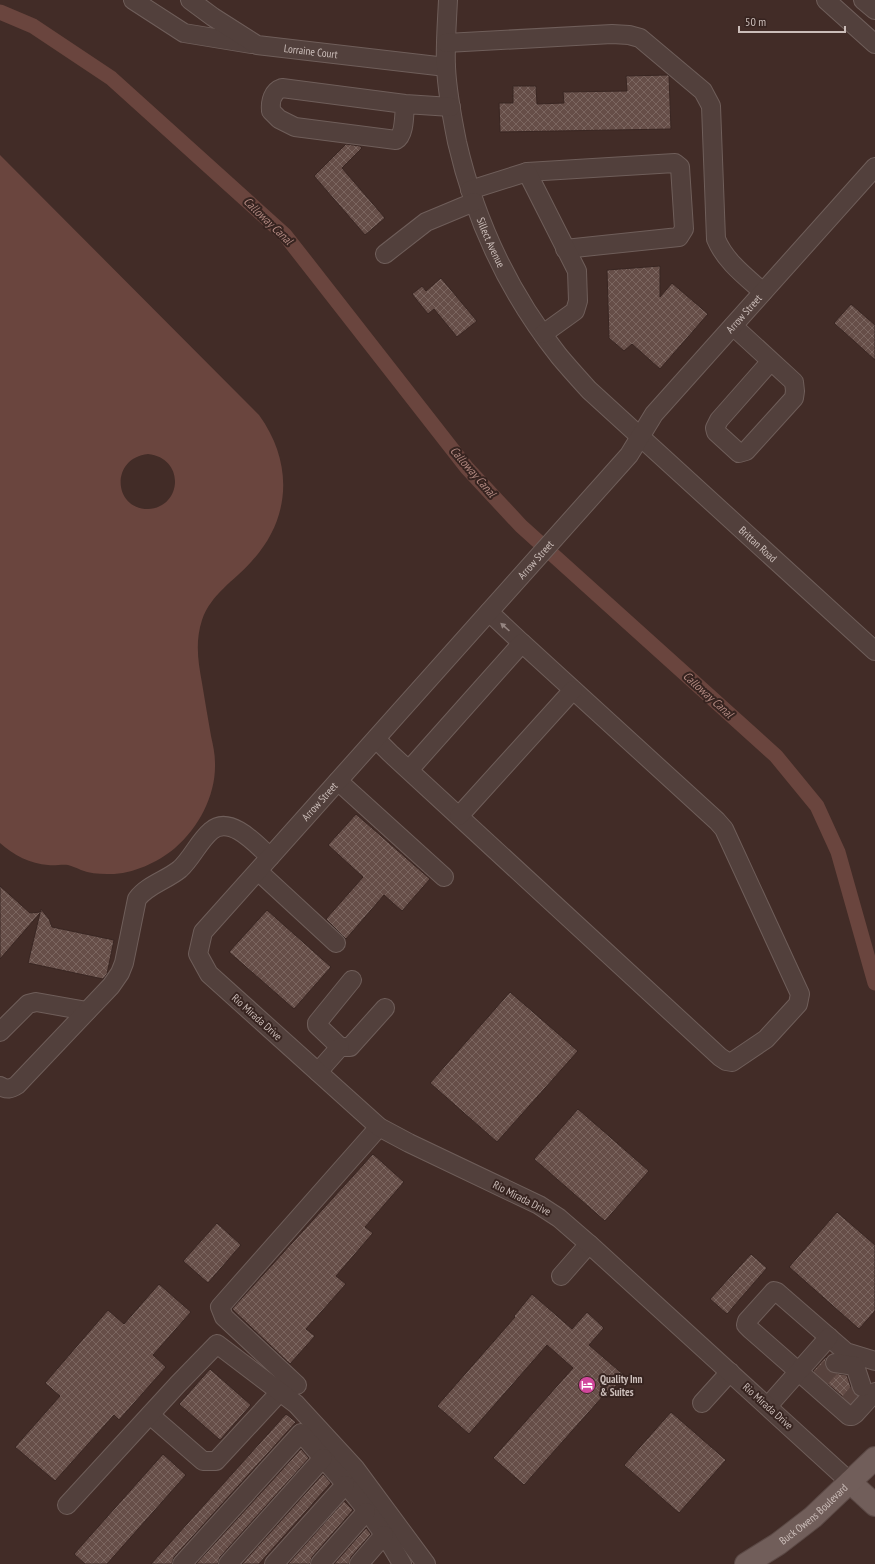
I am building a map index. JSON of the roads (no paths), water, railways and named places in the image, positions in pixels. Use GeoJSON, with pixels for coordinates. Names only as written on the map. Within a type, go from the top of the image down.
{"type":"FeatureCollection","features":[{"type":"Feature","properties":{"kind":"main road","name":"Buck Owens Boulevard"},"geometry":{"type":"LineString","coordinates":[[746,1564],[778,1544],[813,1516],[875,1458]]}},
{"type":"Feature","properties":{"kind":"main road"},"geometry":{"type":"LineString","coordinates":[[850,1482],[875,1505]]}},
{"type":"Feature","properties":{"kind":"street"},"geometry":{"type":"LineString","coordinates":[[133,0],[184,34],[257,45]]}},
{"type":"Feature","properties":{"kind":"street","name":"Lorraine Court"},"geometry":{"type":"LineString","coordinates":[[190,0],[213,17],[257,45],[446,68]]}},
{"type":"Feature","properties":{"kind":"street","name":"Sillect Avenue"},"geometry":{"type":"LineString","coordinates":[[448,0],[446,68],[451,107],[461,156],[472,196],[489,241],[509,281],[543,334],[589,390],[640,438]]}},
{"type":"Feature","properties":{"kind":"street"},"geometry":{"type":"LineString","coordinates":[[826,0],[875,44]]}},
{"type":"Feature","properties":{"kind":"street"},"geometry":{"type":"LineString","coordinates":[[863,0],[875,10]]}},
{"type":"Feature","properties":{"kind":"street"},"geometry":{"type":"LineString","coordinates":[[446,43],[612,34],[629,35],[640,38],[703,91],[711,106],[716,239],[721,250],[731,263],[763,292]]}},
{"type":"Feature","properties":{"kind":"street"},"geometry":{"type":"LineString","coordinates":[[405,104],[401,132],[399,138],[396,140],[295,126],[276,116],[271,111],[272,98],[277,90],[282,88],[405,104],[451,107]]}},
{"type":"Feature","properties":{"kind":"street"},"geometry":{"type":"LineString","coordinates":[[385,254],[426,222],[472,196],[527,172],[675,163],[680,167],[684,229],[679,237],[566,248]]}},
{"type":"Feature","properties":{"kind":"street","name":"Arrow Street"},"geometry":{"type":"LineString","coordinates":[[198,954],[203,932],[629,455],[654,414],[875,167]]}},
{"type":"Feature","properties":{"kind":"street"},"geometry":{"type":"LineString","coordinates":[[527,172],[577,271],[578,301],[575,311],[543,334]]}},
{"type":"Feature","properties":{"kind":"street"},"geometry":{"type":"LineString","coordinates":[[733,326],[794,382],[795,391],[794,398],[746,451],[739,453],[716,432],[715,428],[719,420],[771,361]]}},
{"type":"Feature","properties":{"kind":"street","name":"Brittan Road"},"geometry":{"type":"LineString","coordinates":[[640,438],[875,651]]}},
{"type":"Feature","properties":{"kind":"street"},"geometry":{"type":"LineString","coordinates":[[376,739],[726,1062],[732,1062],[766,1039],[798,1004],[800,994],[724,829],[718,821],[489,612]]}},
{"type":"Feature","properties":{"kind":"street"},"geometry":{"type":"LineString","coordinates":[[408,770],[522,643]]}},
{"type":"Feature","properties":{"kind":"street"},"geometry":{"type":"LineString","coordinates":[[458,816],[573,690]]}},
{"type":"Feature","properties":{"kind":"street"},"geometry":{"type":"LineString","coordinates":[[338,781],[444,877]]}},
{"type":"Feature","properties":{"kind":"street"},"geometry":{"type":"LineString","coordinates":[[0,1086],[5,1089],[12,1088],[17,1085],[111,986],[120,973],[124,963],[137,899],[141,893],[170,876],[180,868],[211,831],[218,826],[226,825],[235,828],[251,840],[270,858]]}},
{"type":"Feature","properties":{"kind":"street"},"geometry":{"type":"LineString","coordinates":[[258,871],[336,943]]}},
{"type":"Feature","properties":{"kind":"street","name":"Rio Mirada Drive"},"geometry":{"type":"LineString","coordinates":[[198,954],[209,974],[379,1127],[409,1143],[539,1205],[559,1218],[850,1482]]}},
{"type":"Feature","properties":{"kind":"street"},"geometry":{"type":"LineString","coordinates":[[352,980],[317,1023],[317,1025],[340,1046],[350,1047],[385,1008]]}},
{"type":"Feature","properties":{"kind":"street"},"geometry":{"type":"LineString","coordinates":[[0,1032],[28,1004],[36,1002],[87,1011]]}},
{"type":"Feature","properties":{"kind":"street"},"geometry":{"type":"LineString","coordinates":[[318,1072],[340,1046]]}},
{"type":"Feature","properties":{"kind":"street"},"geometry":{"type":"LineString","coordinates":[[297,1385],[224,1317],[220,1307],[379,1127]]}},
{"type":"Feature","properties":{"kind":"street"},"geometry":{"type":"LineString","coordinates":[[561,1276],[589,1244]]}},
{"type":"Feature","properties":{"kind":"street"},"geometry":{"type":"LineString","coordinates":[[774,1291],[846,1352],[868,1361],[869,1390],[852,1416],[848,1416],[750,1329],[746,1325],[747,1321],[774,1291]]}},
{"type":"Feature","properties":{"kind":"street"},"geometry":{"type":"LineString","coordinates":[[768,1406],[829,1337]]}},
{"type":"Feature","properties":{"kind":"street"},"geometry":{"type":"LineString","coordinates":[[67,1505],[217,1344],[296,1404],[355,1468],[426,1564]]}},
{"type":"Feature","properties":{"kind":"street"},"geometry":{"type":"LineString","coordinates":[[835,1363],[868,1361]]}},
{"type":"Feature","properties":{"kind":"street"},"geometry":{"type":"LineString","coordinates":[[702,1403],[730,1372]]}},
{"type":"Feature","properties":{"kind":"street"},"geometry":{"type":"LineString","coordinates":[[819,1380],[828,1398],[846,1405]]}},
{"type":"Feature","properties":{"kind":"street"},"geometry":{"type":"LineString","coordinates":[[150,1415],[203,1461],[216,1461],[280,1392]]}},
{"type":"Feature","properties":{"kind":"street"},"geometry":{"type":"LineString","coordinates":[[182,1564],[301,1433],[323,1458],[390,1542],[402,1564]]}},
{"type":"Feature","properties":{"kind":"street"},"geometry":{"type":"LineString","coordinates":[[228,1564],[323,1458]]}},
{"type":"Feature","properties":{"kind":"street"},"geometry":{"type":"LineString","coordinates":[[274,1564],[345,1485]]}},
{"type":"Feature","properties":{"kind":"street"},"geometry":{"type":"LineString","coordinates":[[320,1564],[366,1512]]}},
{"type":"Feature","properties":{"kind":"street"},"geometry":{"type":"LineString","coordinates":[[359,1564],[384,1535]]}},
{"type":"Feature","properties":{"kind":"waterway","name":"Calloway Canal"},"geometry":{"type":"LineString","coordinates":[[0,12],[33,26],[111,78],[285,235],[467,468],[521,526],[776,756],[817,806],[838,852],[875,983]]}},
{"type":"Feature","properties":{"kind":"tunnel"},"geometry":{"type":"LineString","coordinates":[[819,1380],[835,1363]]}},
{"type":"Feature","properties":{"kind":"tunnel"},"geometry":{"type":"LineString","coordinates":[[847,1405],[862,1387]]}},
{"type":"Feature","properties":{"kind":"place","name":"Quality Inn & Suites"},"geometry":{"type":"Point","coordinates":[587,1385]}}]}
